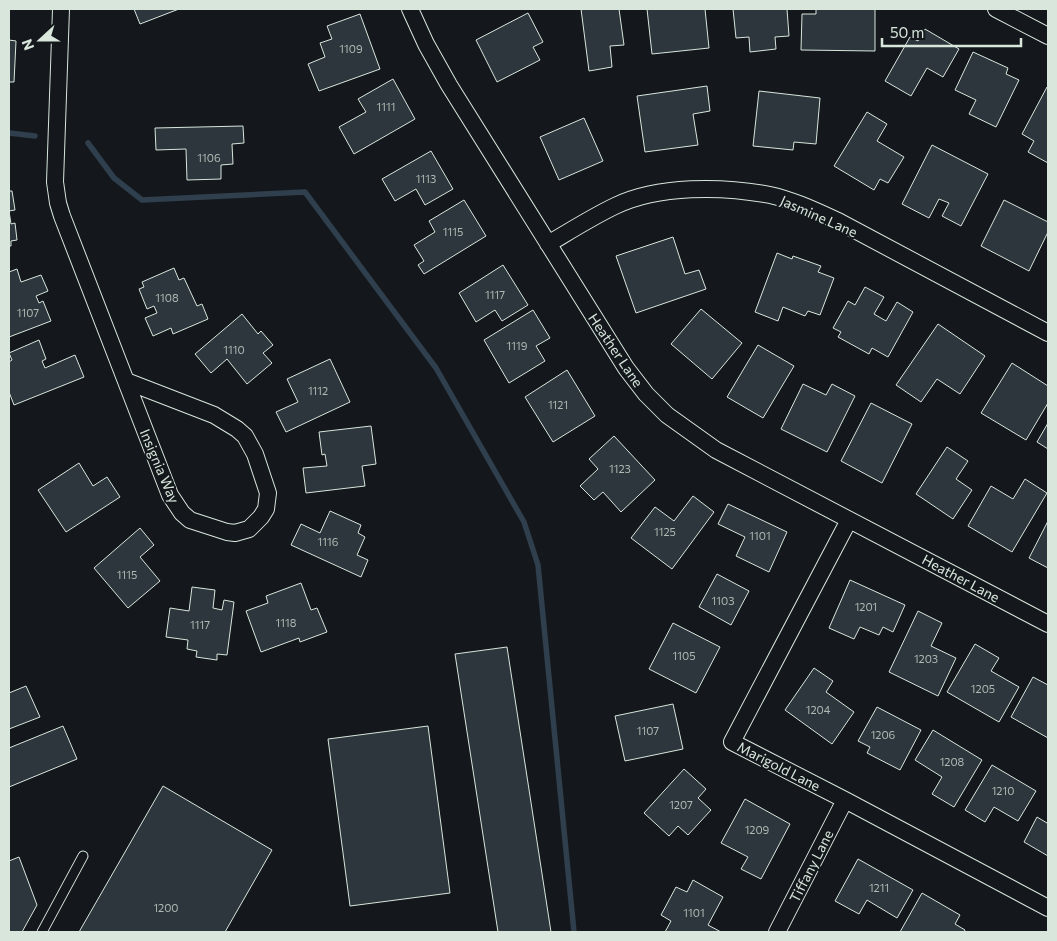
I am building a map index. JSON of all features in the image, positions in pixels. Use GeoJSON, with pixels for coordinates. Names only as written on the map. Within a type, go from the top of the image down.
{"type":"FeatureCollection","features":[{"type":"Feature","properties":{"kind":"street","name":"Insignia Way"},"geometry":{"type":"LineString","coordinates":[[61,9],[55,182],[62,216],[170,495],[182,513],[190,520],[200,524],[228,532],[242,532],[255,524],[266,509],[268,494],[255,454],[245,436],[228,422],[214,415],[126,381]]}},
{"type":"Feature","properties":{"kind":"street","name":"Heather Lane"},"geometry":{"type":"LineString","coordinates":[[410,9],[426,44],[449,85],[626,368],[646,394],[667,415],[716,450],[1048,624]]}},
{"type":"Feature","properties":{"kind":"street"},"geometry":{"type":"LineString","coordinates":[[996,9],[1048,36]]}},
{"type":"Feature","properties":{"kind":"street","name":"Jasmine Lane"},"geometry":{"type":"LineString","coordinates":[[548,244],[615,206],[633,199],[690,190],[710,189],[770,195],[805,206],[838,221],[1048,333]]}},
{"type":"Feature","properties":{"kind":"street","name":"Marigold Lane"},"geometry":{"type":"LineString","coordinates":[[849,520],[732,742],[1048,908]]}},
{"type":"Feature","properties":{"kind":"street","name":"Tiffany Lane"},"geometry":{"type":"LineString","coordinates":[[777,932],[845,800]]}},
{"type":"Feature","properties":{"kind":"lane"},"geometry":{"type":"LineString","coordinates":[[42,932],[83,856]]}},
{"type":"Feature","properties":{"kind":"building"},"geometry":{"type":"Polygon","coordinates":[[[134,9],[179,9],[140,24],[134,9]]]}},
{"type":"Feature","properties":{"kind":"building"},"geometry":{"type":"Polygon","coordinates":[[[581,9],[619,9],[624,45],[610,46],[612,67],[589,71],[581,9]]]}},
{"type":"Feature","properties":{"kind":"building"},"geometry":{"type":"Polygon","coordinates":[[[647,9],[705,9],[709,48],[652,54],[647,9]]]}},
{"type":"Feature","properties":{"kind":"building"},"geometry":{"type":"Polygon","coordinates":[[[733,9],[787,9],[789,36],[775,37],[776,49],[750,52],[749,37],[736,38],[733,9]]]}},
{"type":"Feature","properties":{"kind":"building"},"geometry":{"type":"Polygon","coordinates":[[[816,9],[875,9],[875,51],[801,50],[802,14],[816,14],[816,9]]]}},
{"type":"Feature","properties":{"kind":"building"},"geometry":{"type":"Polygon","coordinates":[[[528,13],[543,42],[533,47],[540,60],[497,82],[476,40],[528,13]]]}},
{"type":"Feature","properties":{"kind":"building"},"geometry":{"type":"Polygon","coordinates":[[[360,14],[380,69],[319,91],[308,64],[325,57],[320,43],[332,39],[327,26],[360,14]]]}},
{"type":"Feature","properties":{"kind":"building"},"geometry":{"type":"Polygon","coordinates":[[[925,29],[959,49],[943,77],[927,68],[911,96],[885,81],[910,37],[918,41],[925,29]]]}},
{"type":"Feature","properties":{"kind":"building"},"geometry":{"type":"Polygon","coordinates":[[[9,40],[16,41],[14,82],[9,82],[9,40]]]}},
{"type":"Feature","properties":{"kind":"building"},"geometry":{"type":"Polygon","coordinates":[[[973,52],[1008,68],[1006,74],[1019,80],[996,127],[969,114],[976,100],[955,90],[973,52]]]}},
{"type":"Feature","properties":{"kind":"building"},"geometry":{"type":"Polygon","coordinates":[[[393,79],[415,119],[354,154],[339,127],[366,112],[358,99],[393,79]]]}},
{"type":"Feature","properties":{"kind":"building"},"geometry":{"type":"Polygon","coordinates":[[[707,86],[710,111],[693,114],[698,145],[645,152],[637,96],[707,86]]]}},
{"type":"Feature","properties":{"kind":"building"},"geometry":{"type":"Polygon","coordinates":[[[1047,87],[1048,163],[1028,152],[1034,141],[1022,134],[1047,87]]]}},
{"type":"Feature","properties":{"kind":"building"},"geometry":{"type":"Polygon","coordinates":[[[759,91],[820,98],[816,144],[794,142],[793,150],[753,146],[759,91]]]}},
{"type":"Feature","properties":{"kind":"building"},"geometry":{"type":"Polygon","coordinates":[[[867,112],[887,124],[877,141],[904,157],[888,183],[880,179],[874,190],[834,166],[867,112]]]}},
{"type":"Feature","properties":{"kind":"building"},"geometry":{"type":"Polygon","coordinates":[[[584,118],[603,161],[559,180],[540,137],[584,118]]]}},
{"type":"Feature","properties":{"kind":"building"},"geometry":{"type":"Polygon","coordinates":[[[243,126],[244,143],[232,144],[233,164],[221,165],[221,179],[187,180],[186,149],[156,150],[155,128],[243,126]]]}},
{"type":"Feature","properties":{"kind":"building"},"geometry":{"type":"Polygon","coordinates":[[[932,145],[988,174],[961,226],[942,216],[949,203],[939,199],[929,218],[902,204],[932,145]]]}},
{"type":"Feature","properties":{"kind":"building"},"geometry":{"type":"Polygon","coordinates":[[[431,151],[453,189],[425,205],[416,189],[395,201],[382,179],[431,151]]]}},
{"type":"Feature","properties":{"kind":"building"},"geometry":{"type":"Polygon","coordinates":[[[9,191],[12,191],[15,210],[9,211],[9,191]]]}},
{"type":"Feature","properties":{"kind":"building"},"geometry":{"type":"Polygon","coordinates":[[[464,200],[486,236],[424,274],[418,265],[424,261],[414,245],[435,232],[429,221],[464,200]]]}},
{"type":"Feature","properties":{"kind":"building"},"geometry":{"type":"Polygon","coordinates":[[[1004,200],[1048,222],[1048,232],[1029,271],[981,246],[1004,200]]]}},
{"type":"Feature","properties":{"kind":"building"},"geometry":{"type":"Polygon","coordinates":[[[9,211],[11,224],[15,223],[17,240],[11,241],[11,246],[9,246],[9,211]]]}},
{"type":"Feature","properties":{"kind":"building"},"geometry":{"type":"Polygon","coordinates":[[[673,237],[685,274],[699,270],[706,289],[636,313],[616,256],[673,237]]]}},
{"type":"Feature","properties":{"kind":"building"},"geometry":{"type":"Polygon","coordinates":[[[777,253],[792,259],[793,256],[821,266],[818,272],[834,278],[820,315],[808,311],[805,316],[783,307],[778,321],[755,312],[777,253]]]}},
{"type":"Feature","properties":{"kind":"building"},"geometry":{"type":"Polygon","coordinates":[[[503,265],[528,305],[502,321],[495,310],[476,322],[459,293],[503,265]]]}},
{"type":"Feature","properties":{"kind":"building"},"geometry":{"type":"Polygon","coordinates":[[[174,268],[179,280],[184,278],[197,306],[202,304],[208,319],[173,334],[171,328],[153,336],[145,318],[157,313],[154,306],[147,309],[139,289],[144,287],[142,282],[174,268]]]}},
{"type":"Feature","properties":{"kind":"building"},"geometry":{"type":"Polygon","coordinates":[[[17,269],[21,282],[41,275],[48,291],[36,296],[39,303],[43,301],[51,321],[9,337],[9,272],[17,269]]]}},
{"type":"Feature","properties":{"kind":"building"},"geometry":{"type":"Polygon","coordinates":[[[865,287],[884,297],[874,314],[886,321],[897,302],[913,312],[888,357],[872,348],[869,354],[838,337],[841,332],[833,328],[848,301],[855,305],[865,287]]]}},
{"type":"Feature","properties":{"kind":"building"},"geometry":{"type":"Polygon","coordinates":[[[701,309],[742,343],[712,379],[671,344],[701,309]]]}},
{"type":"Feature","properties":{"kind":"building"},"geometry":{"type":"Polygon","coordinates":[[[533,310],[550,338],[536,346],[545,361],[509,383],[484,340],[533,310]]]}},
{"type":"Feature","properties":{"kind":"building"},"geometry":{"type":"Polygon","coordinates":[[[242,314],[258,334],[261,331],[273,345],[263,353],[272,363],[247,384],[227,359],[211,373],[195,354],[242,314]]]}},
{"type":"Feature","properties":{"kind":"building"},"geometry":{"type":"Polygon","coordinates":[[[938,324],[985,356],[960,394],[937,379],[921,402],[896,385],[938,324]]]}},
{"type":"Feature","properties":{"kind":"building"},"geometry":{"type":"Polygon","coordinates":[[[39,340],[46,359],[42,361],[45,368],[75,355],[84,377],[14,405],[9,392],[9,362],[12,360],[9,353],[39,340]]]}},
{"type":"Feature","properties":{"kind":"building"},"geometry":{"type":"Polygon","coordinates":[[[758,345],[794,366],[763,418],[727,397],[758,345]]]}},
{"type":"Feature","properties":{"kind":"building"},"geometry":{"type":"Polygon","coordinates":[[[330,359],[350,402],[286,432],[276,412],[298,402],[287,379],[330,359]]]}},
{"type":"Feature","properties":{"kind":"building"},"geometry":{"type":"Polygon","coordinates":[[[1012,363],[1048,386],[1048,403],[1026,440],[981,413],[1012,363]]]}},
{"type":"Feature","properties":{"kind":"building"},"geometry":{"type":"Polygon","coordinates":[[[567,370],[595,416],[553,442],[525,397],[567,370]]]}},
{"type":"Feature","properties":{"kind":"building"},"geometry":{"type":"Polygon","coordinates":[[[803,384],[826,395],[832,384],[855,396],[827,452],[781,429],[803,384]]]}},
{"type":"Feature","properties":{"kind":"building"},"geometry":{"type":"Polygon","coordinates":[[[871,403],[912,424],[882,483],[841,461],[871,403]]]}},
{"type":"Feature","properties":{"kind":"building"},"geometry":{"type":"Polygon","coordinates":[[[1048,423],[1048,449],[1037,442],[1048,423]]]}},
{"type":"Feature","properties":{"kind":"building"},"geometry":{"type":"Polygon","coordinates":[[[371,426],[376,464],[362,466],[365,486],[306,493],[303,468],[327,466],[325,454],[322,455],[319,432],[371,426]]]}},
{"type":"Feature","properties":{"kind":"building"},"geometry":{"type":"Polygon","coordinates":[[[614,436],[655,480],[621,512],[603,492],[594,500],[580,486],[598,469],[589,459],[614,436]]]}},
{"type":"Feature","properties":{"kind":"building"},"geometry":{"type":"Polygon","coordinates":[[[947,447],[968,461],[956,479],[972,490],[953,519],[916,494],[947,447]]]}},
{"type":"Feature","properties":{"kind":"building"},"geometry":{"type":"Polygon","coordinates":[[[79,463],[93,486],[107,477],[120,497],[66,532],[38,490],[79,463]]]}},
{"type":"Feature","properties":{"kind":"building"},"geometry":{"type":"Polygon","coordinates":[[[1025,479],[1047,493],[1012,552],[968,526],[991,486],[1013,499],[1025,479]]]}},
{"type":"Feature","properties":{"kind":"building"},"geometry":{"type":"Polygon","coordinates":[[[693,496],[714,512],[672,569],[631,538],[655,507],[674,521],[693,496]]]}},
{"type":"Feature","properties":{"kind":"building"},"geometry":{"type":"Polygon","coordinates":[[[728,504],[787,532],[769,572],[736,556],[745,537],[718,524],[728,504]]]}},
{"type":"Feature","properties":{"kind":"building"},"geometry":{"type":"Polygon","coordinates":[[[330,511],[361,525],[358,533],[365,537],[357,555],[368,560],[361,577],[291,545],[301,524],[320,533],[330,511]]]}},
{"type":"Feature","properties":{"kind":"building"},"geometry":{"type":"Polygon","coordinates":[[[1048,521],[1048,568],[1029,558],[1048,521]]]}},
{"type":"Feature","properties":{"kind":"building"},"geometry":{"type":"Polygon","coordinates":[[[140,528],[154,545],[140,557],[160,581],[128,608],[94,568],[140,528]]]}},
{"type":"Feature","properties":{"kind":"building"},"geometry":{"type":"Polygon","coordinates":[[[717,574],[749,591],[731,625],[699,607],[717,574]]]}},
{"type":"Feature","properties":{"kind":"building"},"geometry":{"type":"Polygon","coordinates":[[[850,580],[905,605],[893,632],[883,627],[879,635],[860,627],[854,639],[829,628],[850,580]]]}},
{"type":"Feature","properties":{"kind":"building"},"geometry":{"type":"Polygon","coordinates":[[[301,583],[311,610],[317,608],[327,632],[300,642],[299,638],[261,652],[246,611],[268,603],[266,596],[301,583]]]}},
{"type":"Feature","properties":{"kind":"building"},"geometry":{"type":"Polygon","coordinates":[[[192,587],[215,590],[213,608],[222,610],[224,600],[234,602],[227,655],[217,654],[217,660],[196,657],[197,651],[187,649],[188,640],[166,637],[170,608],[189,611],[192,587]]]}},
{"type":"Feature","properties":{"kind":"building"},"geometry":{"type":"Polygon","coordinates":[[[918,611],[942,623],[931,646],[956,658],[938,696],[889,672],[918,611]]]}},
{"type":"Feature","properties":{"kind":"building"},"geometry":{"type":"Polygon","coordinates":[[[673,623],[720,647],[696,693],[649,669],[673,623]]]}},
{"type":"Feature","properties":{"kind":"building"},"geometry":{"type":"Polygon","coordinates":[[[975,644],[999,658],[991,671],[1019,687],[999,722],[947,692],[975,644]]]}},
{"type":"Feature","properties":{"kind":"building"},"geometry":{"type":"Polygon","coordinates":[[[507,647],[551,932],[498,932],[455,654],[507,647]]]}},
{"type":"Feature","properties":{"kind":"building"},"geometry":{"type":"Polygon","coordinates":[[[814,668],[833,681],[826,692],[854,712],[832,744],[785,710],[814,668]]]}},
{"type":"Feature","properties":{"kind":"building"},"geometry":{"type":"Polygon","coordinates":[[[1033,677],[1048,685],[1048,738],[1011,717],[1033,677]]]}},
{"type":"Feature","properties":{"kind":"building"},"geometry":{"type":"Polygon","coordinates":[[[26,686],[40,717],[9,729],[9,693],[26,686]]]}},
{"type":"Feature","properties":{"kind":"building"},"geometry":{"type":"Polygon","coordinates":[[[673,704],[683,749],[625,761],[615,716],[673,704]]]}},
{"type":"Feature","properties":{"kind":"building"},"geometry":{"type":"Polygon","coordinates":[[[877,707],[921,730],[900,770],[867,753],[870,747],[858,741],[877,707]]]}},
{"type":"Feature","properties":{"kind":"building"},"geometry":{"type":"Polygon","coordinates":[[[63,726],[77,759],[9,787],[9,748],[63,726]]]}},
{"type":"Feature","properties":{"kind":"building"},"geometry":{"type":"Polygon","coordinates":[[[428,726],[450,893],[350,906],[328,739],[428,726]]]}},
{"type":"Feature","properties":{"kind":"building"},"geometry":{"type":"Polygon","coordinates":[[[933,730],[982,760],[954,807],[932,794],[942,777],[915,760],[933,730]]]}},
{"type":"Feature","properties":{"kind":"building"},"geometry":{"type":"Polygon","coordinates":[[[992,765],[1036,791],[1018,821],[994,807],[985,822],[965,810],[992,765]]]}},
{"type":"Feature","properties":{"kind":"building"},"geometry":{"type":"Polygon","coordinates":[[[684,769],[706,789],[698,798],[711,810],[688,835],[678,826],[669,836],[644,813],[684,769]]]}},
{"type":"Feature","properties":{"kind":"building"},"geometry":{"type":"Polygon","coordinates":[[[163,786],[272,850],[225,932],[79,932],[163,786]]]}},
{"type":"Feature","properties":{"kind":"building"},"geometry":{"type":"Polygon","coordinates":[[[745,799],[790,824],[761,879],[741,869],[748,857],[721,843],[745,799]]]}},
{"type":"Feature","properties":{"kind":"building"},"geometry":{"type":"Polygon","coordinates":[[[1037,817],[1047,823],[1048,821],[1048,856],[1024,842],[1037,817]]]}},
{"type":"Feature","properties":{"kind":"building"},"geometry":{"type":"Polygon","coordinates":[[[19,857],[37,905],[22,932],[9,932],[9,861],[19,857]]]}},
{"type":"Feature","properties":{"kind":"building"},"geometry":{"type":"Polygon","coordinates":[[[858,859],[913,890],[897,918],[867,900],[859,914],[835,901],[858,859]]]}},
{"type":"Feature","properties":{"kind":"building"},"geometry":{"type":"Polygon","coordinates":[[[693,880],[723,897],[708,925],[721,932],[665,932],[671,921],[661,915],[676,887],[687,892],[693,880]]]}},
{"type":"Feature","properties":{"kind":"building"},"geometry":{"type":"Polygon","coordinates":[[[922,893],[960,915],[955,924],[965,930],[964,932],[900,932],[922,893]]]}},
{"type":"Feature","properties":{"kind":"waterway"},"geometry":{"type":"LineString","coordinates":[[9,133],[35,136]]}},
{"type":"Feature","properties":{"kind":"waterway"},"geometry":{"type":"LineString","coordinates":[[88,143],[114,178],[142,200],[305,192],[436,368],[524,522],[538,565],[574,932]]}}]}
